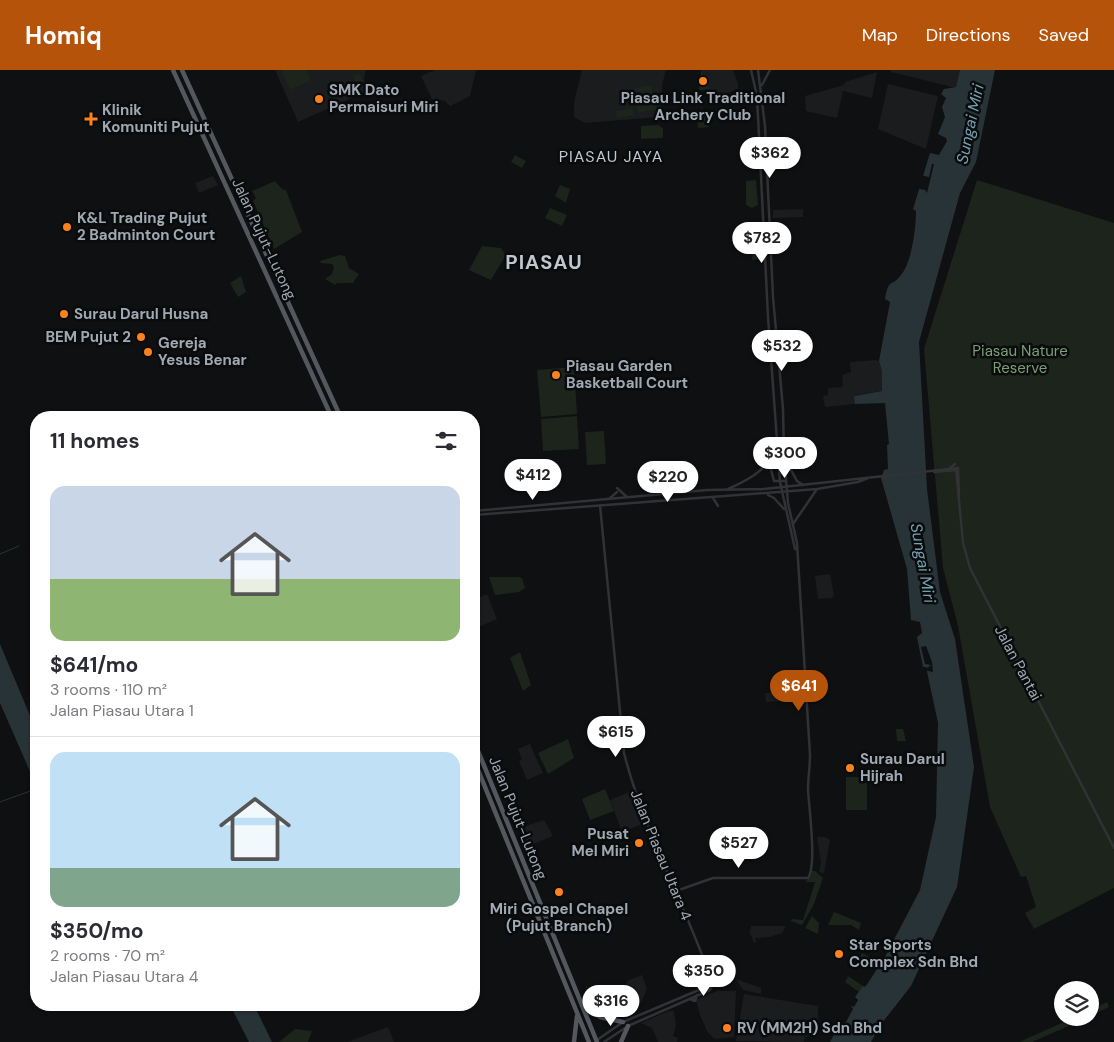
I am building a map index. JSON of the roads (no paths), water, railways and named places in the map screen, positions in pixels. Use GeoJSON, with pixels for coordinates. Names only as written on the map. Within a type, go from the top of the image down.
{"type":"FeatureCollection","features":[{"type":"Feature","properties":{"kind":"highway","name":"Jalan Pujut-Lutong"},"geometry":{"type":"LineString","coordinates":[[173,70],[329,411]]}},
{"type":"Feature","properties":{"kind":"highway","name":"Jalan Pujut-Lutong"},"geometry":{"type":"LineString","coordinates":[[182,70],[338,411]]}},
{"type":"Feature","properties":{"kind":"highway","name":"Jalan Pujut-Lutong"},"geometry":{"type":"LineString","coordinates":[[480,757],[597,1041]]}},
{"type":"Feature","properties":{"kind":"highway","name":"Jalan Pujut-Lutong"},"geometry":{"type":"LineString","coordinates":[[480,775],[589,1042]]}},
{"type":"Feature","properties":{"kind":"highway"},"geometry":{"type":"LineString","coordinates":[[580,1000],[600,1017],[625,1024],[621,1042]]}},
{"type":"Feature","properties":{"kind":"highway"},"geometry":{"type":"LineString","coordinates":[[574,1042],[577,1013]]}},
{"type":"Feature","properties":{"kind":"street"},"geometry":{"type":"LineString","coordinates":[[752,70],[780,482],[796,550]]}},
{"type":"Feature","properties":{"kind":"street"},"geometry":{"type":"LineString","coordinates":[[754,79],[758,70]]}},
{"type":"Feature","properties":{"kind":"street"},"geometry":{"type":"LineString","coordinates":[[676,891],[713,878],[808,878],[811,873],[812,855],[808,789],[810,755],[796,550],[786,486],[773,297],[765,126],[758,70]]}},
{"type":"Feature","properties":{"kind":"street"},"geometry":{"type":"LineString","coordinates":[[761,87],[770,70]]}},
{"type":"Feature","properties":{"kind":"street"},"geometry":{"type":"LineString","coordinates":[[774,382],[779,373]]}},
{"type":"Feature","properties":{"kind":"street"},"geometry":{"type":"LineString","coordinates":[[727,490],[762,471],[774,448],[776,432]]}},
{"type":"Feature","properties":{"kind":"street"},"geometry":{"type":"LineString","coordinates":[[784,458],[797,481],[803,485]]}},
{"type":"Feature","properties":{"kind":"street"},"geometry":{"type":"LineString","coordinates":[[768,460],[773,479],[780,482],[786,481]]}},
{"type":"Feature","properties":{"kind":"street"},"geometry":{"type":"LineString","coordinates":[[949,470],[955,464]]}},
{"type":"Feature","properties":{"kind":"street"},"geometry":{"type":"LineString","coordinates":[[949,470],[957,478]]}},
{"type":"Feature","properties":{"kind":"street"},"geometry":{"type":"LineString","coordinates":[[480,511],[707,490],[781,487],[949,470],[957,470],[959,496]]}},
{"type":"Feature","properties":{"kind":"street","name":"Jalan Pantai"},"geometry":{"type":"LineString","coordinates":[[957,470],[966,556],[978,588],[1114,848]]}},
{"type":"Feature","properties":{"kind":"street"},"geometry":{"type":"LineString","coordinates":[[480,515],[787,492],[858,482],[870,477]]}},
{"type":"Feature","properties":{"kind":"street"},"geometry":{"type":"LineString","coordinates":[[617,488],[620,493],[628,498]]}},
{"type":"Feature","properties":{"kind":"street"},"geometry":{"type":"LineString","coordinates":[[793,524],[817,489]]}},
{"type":"Feature","properties":{"kind":"street"},"geometry":{"type":"LineString","coordinates":[[690,499],[711,495],[711,492],[707,490]]}},
{"type":"Feature","properties":{"kind":"street"},"geometry":{"type":"LineString","coordinates":[[608,500],[618,492]]}},
{"type":"Feature","properties":{"kind":"street"},"geometry":{"type":"LineString","coordinates":[[763,494],[774,498],[786,512]]}},
{"type":"Feature","properties":{"kind":"street"},"geometry":{"type":"LineString","coordinates":[[711,497],[718,504],[726,496]]}},
{"type":"Feature","properties":{"kind":"street"},"geometry":{"type":"LineString","coordinates":[[618,499],[622,503]]}},
{"type":"Feature","properties":{"kind":"street"},"geometry":{"type":"LineString","coordinates":[[596,500],[600,505]]}},
{"type":"Feature","properties":{"kind":"street"},"geometry":{"type":"LineString","coordinates":[[594,506],[601,514],[610,504]]}},
{"type":"Feature","properties":{"kind":"street","name":"Jalan Piasau Utara 4"},"geometry":{"type":"LineString","coordinates":[[600,505],[622,746],[634,792],[676,891],[712,984]]}},
{"type":"Feature","properties":{"kind":"street"},"geometry":{"type":"LineString","coordinates":[[604,1042],[625,1024],[710,990],[712,984]]}},
{"type":"Feature","properties":{"kind":"street"},"geometry":{"type":"LineString","coordinates":[[597,1041],[625,1024],[712,984]]}},
{"type":"Feature","properties":{"kind":"street"},"geometry":{"type":"LineString","coordinates":[[687,999],[695,1001],[698,994]]}},
{"type":"Feature","properties":{"kind":"street"},"geometry":{"type":"LineString","coordinates":[[688,995],[693,996]]}},
{"type":"Feature","properties":{"kind":"water","name":"Sungai Miri"},"geometry":{"type":"Polygon","coordinates":[[[960,70],[995,70],[976,162],[960,193],[919,342],[927,489],[940,592],[955,639],[974,767],[957,887],[911,986],[882,1023],[871,1042],[830,1042],[840,1023],[846,1022],[851,1005],[858,1000],[855,997],[863,986],[865,987],[868,983],[886,955],[920,890],[936,817],[938,723],[926,667],[923,667],[917,637],[922,633],[920,622],[911,620],[907,569],[881,478],[884,470],[888,469],[887,445],[889,444],[885,403],[855,404],[854,396],[882,391],[882,372],[879,361],[890,302],[885,299],[886,292],[889,285],[901,275],[908,262],[915,226],[916,211],[913,209],[930,153],[939,155],[947,141],[946,138],[938,134],[945,117],[942,107],[946,98],[941,94],[944,89],[956,87],[960,70]]]}},
{"type":"Feature","properties":{"kind":"water"},"geometry":{"type":"Polygon","coordinates":[[[0,644],[30,716],[30,771],[0,703],[0,644]]]}},
{"type":"Feature","properties":{"kind":"water"},"geometry":{"type":"Polygon","coordinates":[[[233,1011],[257,1011],[272,1042],[249,1042],[233,1011]]]}},
{"type":"Feature","properties":{"kind":"waterway"},"geometry":{"type":"LineString","coordinates":[[0,554],[19,546]]}},
{"type":"Feature","properties":{"kind":"waterway"},"geometry":{"type":"LineString","coordinates":[[0,802],[30,791]]}},
{"type":"Feature","properties":{"kind":"place","name":"Piasau Link Traditional Archery Club"},"geometry":{"type":"Point","coordinates":[703,81]}},
{"type":"Feature","properties":{"kind":"place","name":"SMK Dato Permaisuri Miri"},"geometry":{"type":"Point","coordinates":[319,99]}},
{"type":"Feature","properties":{"kind":"place","name":"Klinik Komuniti Pujut"},"geometry":{"type":"Point","coordinates":[91,119]}},
{"type":"Feature","properties":{"kind":"place","name":"K&L Trading Pujut 2 Badminton Court"},"geometry":{"type":"Point","coordinates":[67,227]}},
{"type":"Feature","properties":{"kind":"place","name":"Surau Darul Husna"},"geometry":{"type":"Point","coordinates":[64,314]}},
{"type":"Feature","properties":{"kind":"place","name":"BEM Pujut 2"},"geometry":{"type":"Point","coordinates":[141,337]}},
{"type":"Feature","properties":{"kind":"place","name":"Gereja Yesus Benar"},"geometry":{"type":"Point","coordinates":[148,352]}},
{"type":"Feature","properties":{"kind":"place","name":"Piasau Garden Basketball Court"},"geometry":{"type":"Point","coordinates":[556,375]}},
{"type":"Feature","properties":{"kind":"place","name":"Surau Darul Hijrah"},"geometry":{"type":"Point","coordinates":[850,768]}},
{"type":"Feature","properties":{"kind":"place","name":"Pusat Mel Miri"},"geometry":{"type":"Point","coordinates":[639,843]}},
{"type":"Feature","properties":{"kind":"place","name":"Miri Gospel Chapel (Pujut Branch)"},"geometry":{"type":"Point","coordinates":[559,892]}},
{"type":"Feature","properties":{"kind":"place","name":"Star Sports Complex Sdn Bhd"},"geometry":{"type":"Point","coordinates":[839,954]}},
{"type":"Feature","properties":{"kind":"place","name":"RV (MM2H) Sdn Bhd"},"geometry":{"type":"Point","coordinates":[727,1028]}},
{"type":"Feature","properties":{"kind":"district","name":"PIASAU JAYA"},"geometry":{"type":"Point","coordinates":[611,156]}},
{"type":"Feature","properties":{"kind":"district","name":"PIASAU"},"geometry":{"type":"Point","coordinates":[544,262]}},
{"type":"Feature","properties":{"kind":"park label","name":"Piasau Nature Reserve"},"geometry":{"type":"Point","coordinates":[1020,360]}}]}
